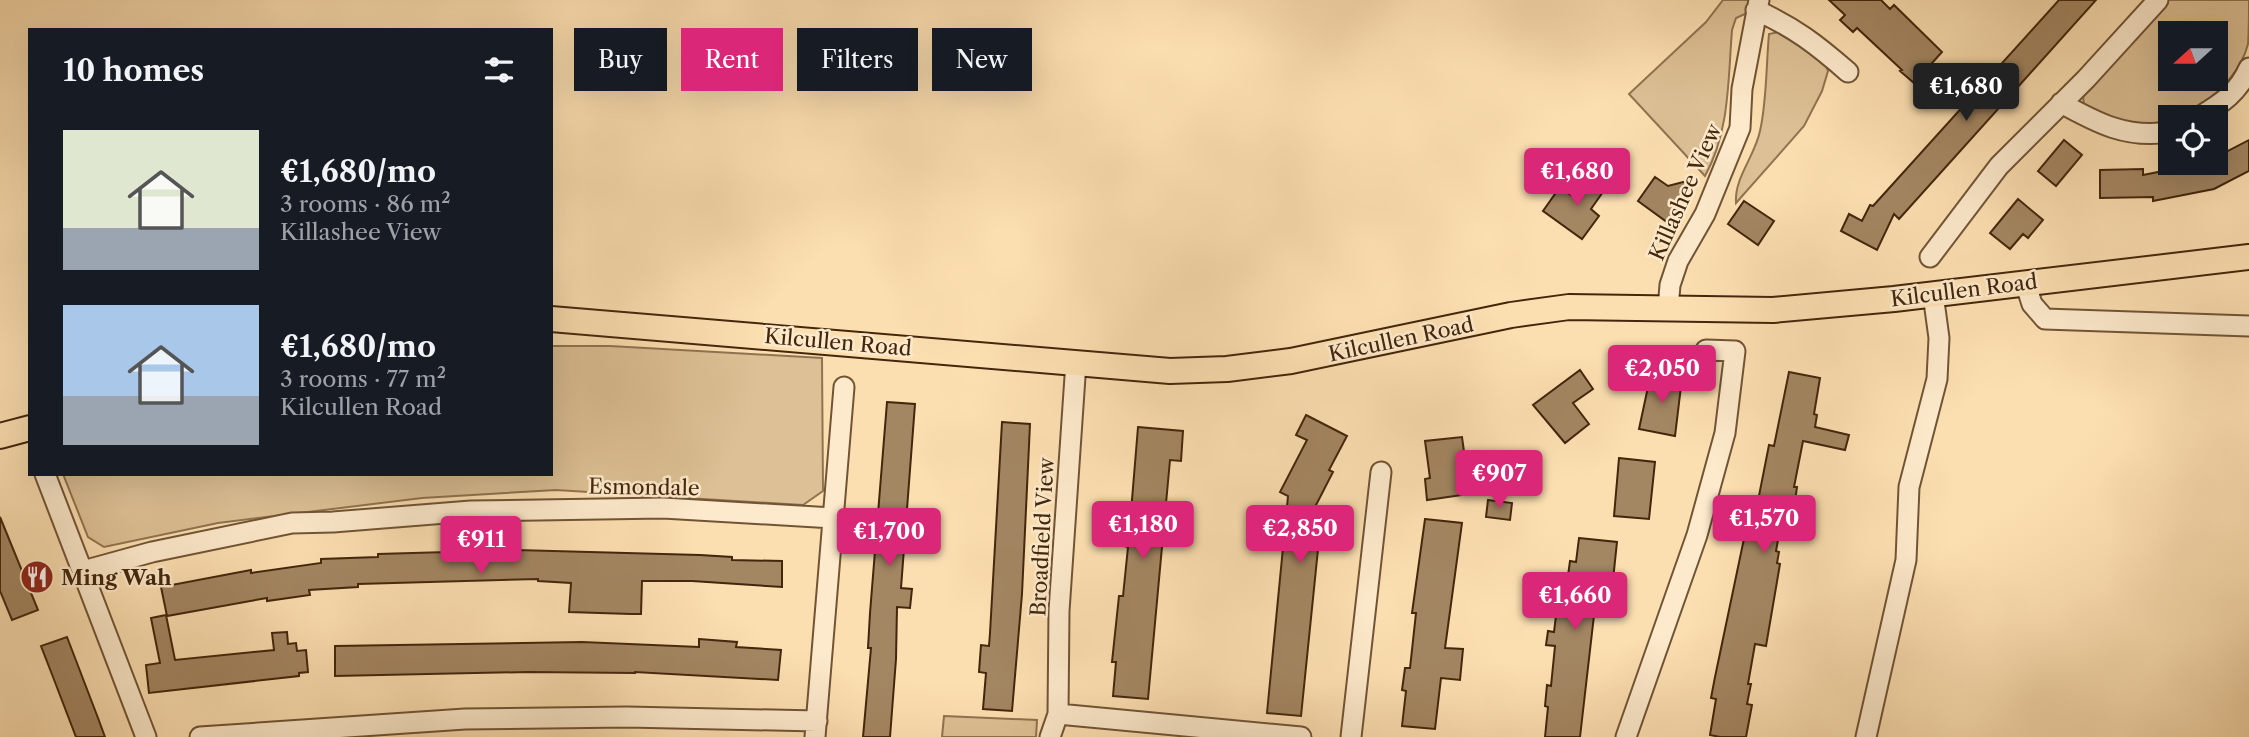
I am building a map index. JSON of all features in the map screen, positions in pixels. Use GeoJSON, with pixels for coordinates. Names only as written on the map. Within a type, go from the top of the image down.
{"type":"FeatureCollection","features":[{"type":"Feature","properties":{"kind":"main road","name":"Kilcullen Road"},"geometry":{"type":"LineString","coordinates":[[553,319],[1170,371],[1227,369],[1292,361],[1511,315],[1569,307],[1773,310],[2249,257]]}},
{"type":"Feature","properties":{"kind":"main road"},"geometry":{"type":"LineString","coordinates":[[0,436],[28,430]]}},
{"type":"Feature","properties":{"kind":"street"},"geometry":{"type":"LineString","coordinates":[[1930,257],[2000,166],[2158,0]]}},
{"type":"Feature","properties":{"kind":"street","name":"Killashee View"},"geometry":{"type":"LineString","coordinates":[[1668,309],[1670,285],[1678,261],[1705,214],[1740,128],[1742,89],[1758,5],[1810,39],[1848,72]]}},
{"type":"Feature","properties":{"kind":"street"},"geometry":{"type":"LineString","coordinates":[[2220,105],[2244,80],[2249,68]]}},
{"type":"Feature","properties":{"kind":"street"},"geometry":{"type":"LineString","coordinates":[[2061,103],[2099,124],[2142,135],[2158,133]]}},
{"type":"Feature","properties":{"kind":"street"},"geometry":{"type":"LineString","coordinates":[[2025,282],[2032,304],[2045,319],[2249,326]]}},
{"type":"Feature","properties":{"kind":"street"},"geometry":{"type":"LineString","coordinates":[[1866,737],[1906,560],[1909,487],[1937,380],[1939,338],[1933,294]]}},
{"type":"Feature","properties":{"kind":"street"},"geometry":{"type":"LineString","coordinates":[[1626,737],[1697,535],[1725,433],[1735,351],[1706,350]]}},
{"type":"Feature","properties":{"kind":"street","name":"Broadfield View"},"geometry":{"type":"LineString","coordinates":[[1050,737],[1058,714],[1059,611],[1076,362]]}},
{"type":"Feature","properties":{"kind":"street"},"geometry":{"type":"LineString","coordinates":[[200,737],[465,719],[627,718],[816,729],[844,387]]}},
{"type":"Feature","properties":{"kind":"street"},"geometry":{"type":"LineString","coordinates":[[1351,737],[1381,472]]}},
{"type":"Feature","properties":{"kind":"street"},"geometry":{"type":"LineString","coordinates":[[47,476],[146,737]]}},
{"type":"Feature","properties":{"kind":"street","name":"Esmondale"},"geometry":{"type":"LineString","coordinates":[[83,571],[152,552],[292,523],[471,511],[663,508],[833,518]]}},
{"type":"Feature","properties":{"kind":"street"},"geometry":{"type":"LineString","coordinates":[[1058,714],[1300,737]]}},
{"type":"Feature","properties":{"kind":"shaded area"},"geometry":{"type":"Polygon","coordinates":[[[1723,0],[1752,0],[1745,14],[1736,18],[1732,30],[1723,123],[1713,159],[1705,176],[1629,94],[1706,22],[1723,0]]]}},
{"type":"Feature","properties":{"kind":"shaded area"},"geometry":{"type":"Polygon","coordinates":[[[2166,0],[2249,0],[2248,44],[2241,62],[2228,80],[2228,21],[2158,21],[2158,91],[2218,91],[2200,105],[2158,105],[2158,122],[2144,124],[2116,121],[2084,110],[2083,92],[2166,0]]]}},
{"type":"Feature","properties":{"kind":"shaded area"},"geometry":{"type":"Polygon","coordinates":[[[1784,31],[1822,56],[1828,71],[1822,91],[1804,126],[1736,203],[1741,176],[1760,131],[1769,34],[1784,31]]]}},
{"type":"Feature","properties":{"kind":"shaded area"},"geometry":{"type":"Polygon","coordinates":[[[553,346],[610,346],[822,358],[823,491],[803,505],[556,490],[422,498],[218,523],[104,547],[88,537],[64,476],[553,476],[553,346]]]}},
{"type":"Feature","properties":{"kind":"shaded area"},"geometry":{"type":"Polygon","coordinates":[[[944,716],[1037,720],[1036,737],[942,737],[944,716]]]}},
{"type":"Feature","properties":{"kind":"building"},"geometry":{"type":"Polygon","coordinates":[[[1829,0],[1881,0],[1890,9],[1894,5],[1942,52],[1914,83],[1857,28],[1853,32],[1840,20],[1845,15],[1829,0]]]}},
{"type":"Feature","properties":{"kind":"building"},"geometry":{"type":"Polygon","coordinates":[[[2059,0],[2096,0],[1899,219],[1894,214],[1877,250],[1841,231],[1849,214],[1862,221],[1870,205],[1873,206],[2059,0]]]}},
{"type":"Feature","properties":{"kind":"building"},"geometry":{"type":"Polygon","coordinates":[[[2064,140],[2082,155],[2056,186],[2038,171],[2064,140]]]}},
{"type":"Feature","properties":{"kind":"building"},"geometry":{"type":"Polygon","coordinates":[[[2249,140],[2249,171],[2214,189],[2153,201],[2153,197],[2100,198],[2100,170],[2143,169],[2143,175],[2158,172],[2158,175],[2228,175],[2228,151],[2249,140]]]}},
{"type":"Feature","properties":{"kind":"building"},"geometry":{"type":"Polygon","coordinates":[[[1599,173],[1610,182],[1591,209],[1599,216],[1582,239],[1543,211],[1560,187],[1579,201],[1599,173]]]}},
{"type":"Feature","properties":{"kind":"building"},"geometry":{"type":"Polygon","coordinates":[[[1655,177],[1668,186],[1687,181],[1689,200],[1671,225],[1638,201],[1655,177]]]}},
{"type":"Feature","properties":{"kind":"building"},"geometry":{"type":"Polygon","coordinates":[[[2018,199],[2043,220],[2028,238],[2023,234],[2010,249],[1990,233],[2018,199]]]}},
{"type":"Feature","properties":{"kind":"building"},"geometry":{"type":"Polygon","coordinates":[[[1744,201],[1774,221],[1758,245],[1728,224],[1744,201]]]}},
{"type":"Feature","properties":{"kind":"building"},"geometry":{"type":"Polygon","coordinates":[[[1580,370],[1593,389],[1573,403],[1589,424],[1565,443],[1533,405],[1580,370]]]}},
{"type":"Feature","properties":{"kind":"building"},"geometry":{"type":"Polygon","coordinates":[[[1789,372],[1820,378],[1814,414],[1817,415],[1815,427],[1849,435],[1845,450],[1803,441],[1794,487],[1797,487],[1794,508],[1784,506],[1776,551],[1779,552],[1777,563],[1780,564],[1766,646],[1755,644],[1748,684],[1751,684],[1747,704],[1752,705],[1746,737],[1710,735],[1716,699],[1711,698],[1750,510],[1756,511],[1769,445],[1774,446],[1789,372]]]}},
{"type":"Feature","properties":{"kind":"building"},"geometry":{"type":"Polygon","coordinates":[[[1651,373],[1682,378],[1675,436],[1639,429],[1651,373]]]}},
{"type":"Feature","properties":{"kind":"building"},"geometry":{"type":"Polygon","coordinates":[[[887,402],[915,404],[901,588],[912,589],[910,608],[897,607],[890,737],[863,737],[871,648],[868,648],[870,613],[887,402]]]}},
{"type":"Feature","properties":{"kind":"building"},"geometry":{"type":"Polygon","coordinates":[[[1306,415],[1347,436],[1329,470],[1333,472],[1314,509],[1322,510],[1301,716],[1267,713],[1288,496],[1280,492],[1307,440],[1296,435],[1306,415]]]}},
{"type":"Feature","properties":{"kind":"building"},"geometry":{"type":"Polygon","coordinates":[[[1002,422],[1030,424],[1022,594],[1012,711],[983,709],[986,673],[979,672],[981,645],[989,646],[1002,422]]]}},
{"type":"Feature","properties":{"kind":"building"},"geometry":{"type":"Polygon","coordinates":[[[1138,427],[1183,431],[1181,461],[1170,460],[1148,699],[1113,696],[1116,662],[1112,662],[1119,596],[1123,596],[1128,547],[1124,546],[1126,524],[1130,524],[1138,427]]]}},
{"type":"Feature","properties":{"kind":"building"},"geometry":{"type":"Polygon","coordinates":[[[1462,437],[1465,459],[1472,458],[1476,493],[1427,500],[1425,479],[1430,478],[1425,441],[1462,437]]]}},
{"type":"Feature","properties":{"kind":"building"},"geometry":{"type":"Polygon","coordinates":[[[1619,458],[1655,462],[1649,519],[1614,516],[1619,458]]]}},
{"type":"Feature","properties":{"kind":"building"},"geometry":{"type":"Polygon","coordinates":[[[1488,500],[1512,503],[1510,520],[1486,517],[1488,500]]]}},
{"type":"Feature","properties":{"kind":"building"},"geometry":{"type":"Polygon","coordinates":[[[0,517],[38,610],[12,620],[0,591],[0,517]]]}},
{"type":"Feature","properties":{"kind":"building"},"geometry":{"type":"Polygon","coordinates":[[[1425,519],[1462,523],[1445,648],[1463,649],[1460,680],[1441,678],[1435,729],[1402,726],[1406,691],[1402,690],[1405,668],[1410,668],[1416,613],[1412,613],[1425,519]]]}},
{"type":"Feature","properties":{"kind":"building"},"geometry":{"type":"Polygon","coordinates":[[[1579,538],[1617,542],[1611,599],[1596,598],[1580,737],[1545,737],[1547,685],[1551,686],[1555,646],[1546,645],[1548,631],[1554,632],[1558,599],[1534,596],[1535,580],[1567,583],[1570,561],[1576,562],[1579,538]]]}},
{"type":"Feature","properties":{"kind":"building"},"geometry":{"type":"Polygon","coordinates":[[[516,550],[700,555],[732,557],[732,560],[782,561],[782,587],[692,581],[642,581],[641,614],[631,614],[569,612],[571,583],[538,579],[358,584],[358,587],[309,590],[310,595],[267,601],[267,598],[167,616],[161,587],[251,570],[251,573],[321,563],[321,559],[378,557],[378,554],[516,550]]]}},
{"type":"Feature","properties":{"kind":"building"},"geometry":{"type":"Polygon","coordinates":[[[166,615],[175,660],[274,650],[272,633],[287,632],[288,644],[296,643],[297,651],[306,650],[308,672],[299,673],[299,676],[149,693],[146,665],[160,663],[151,618],[166,615]]]}},
{"type":"Feature","properties":{"kind":"building"},"geometry":{"type":"Polygon","coordinates":[[[67,637],[105,737],[76,737],[41,646],[67,637]]]}},
{"type":"Feature","properties":{"kind":"building"},"geometry":{"type":"Polygon","coordinates":[[[699,639],[737,642],[736,647],[781,650],[778,680],[635,672],[335,676],[335,646],[582,642],[699,647],[699,639]]]}},
{"type":"Feature","properties":{"kind":"place","name":"Ming Wah"},"geometry":{"type":"Point","coordinates":[37,577]}}]}
